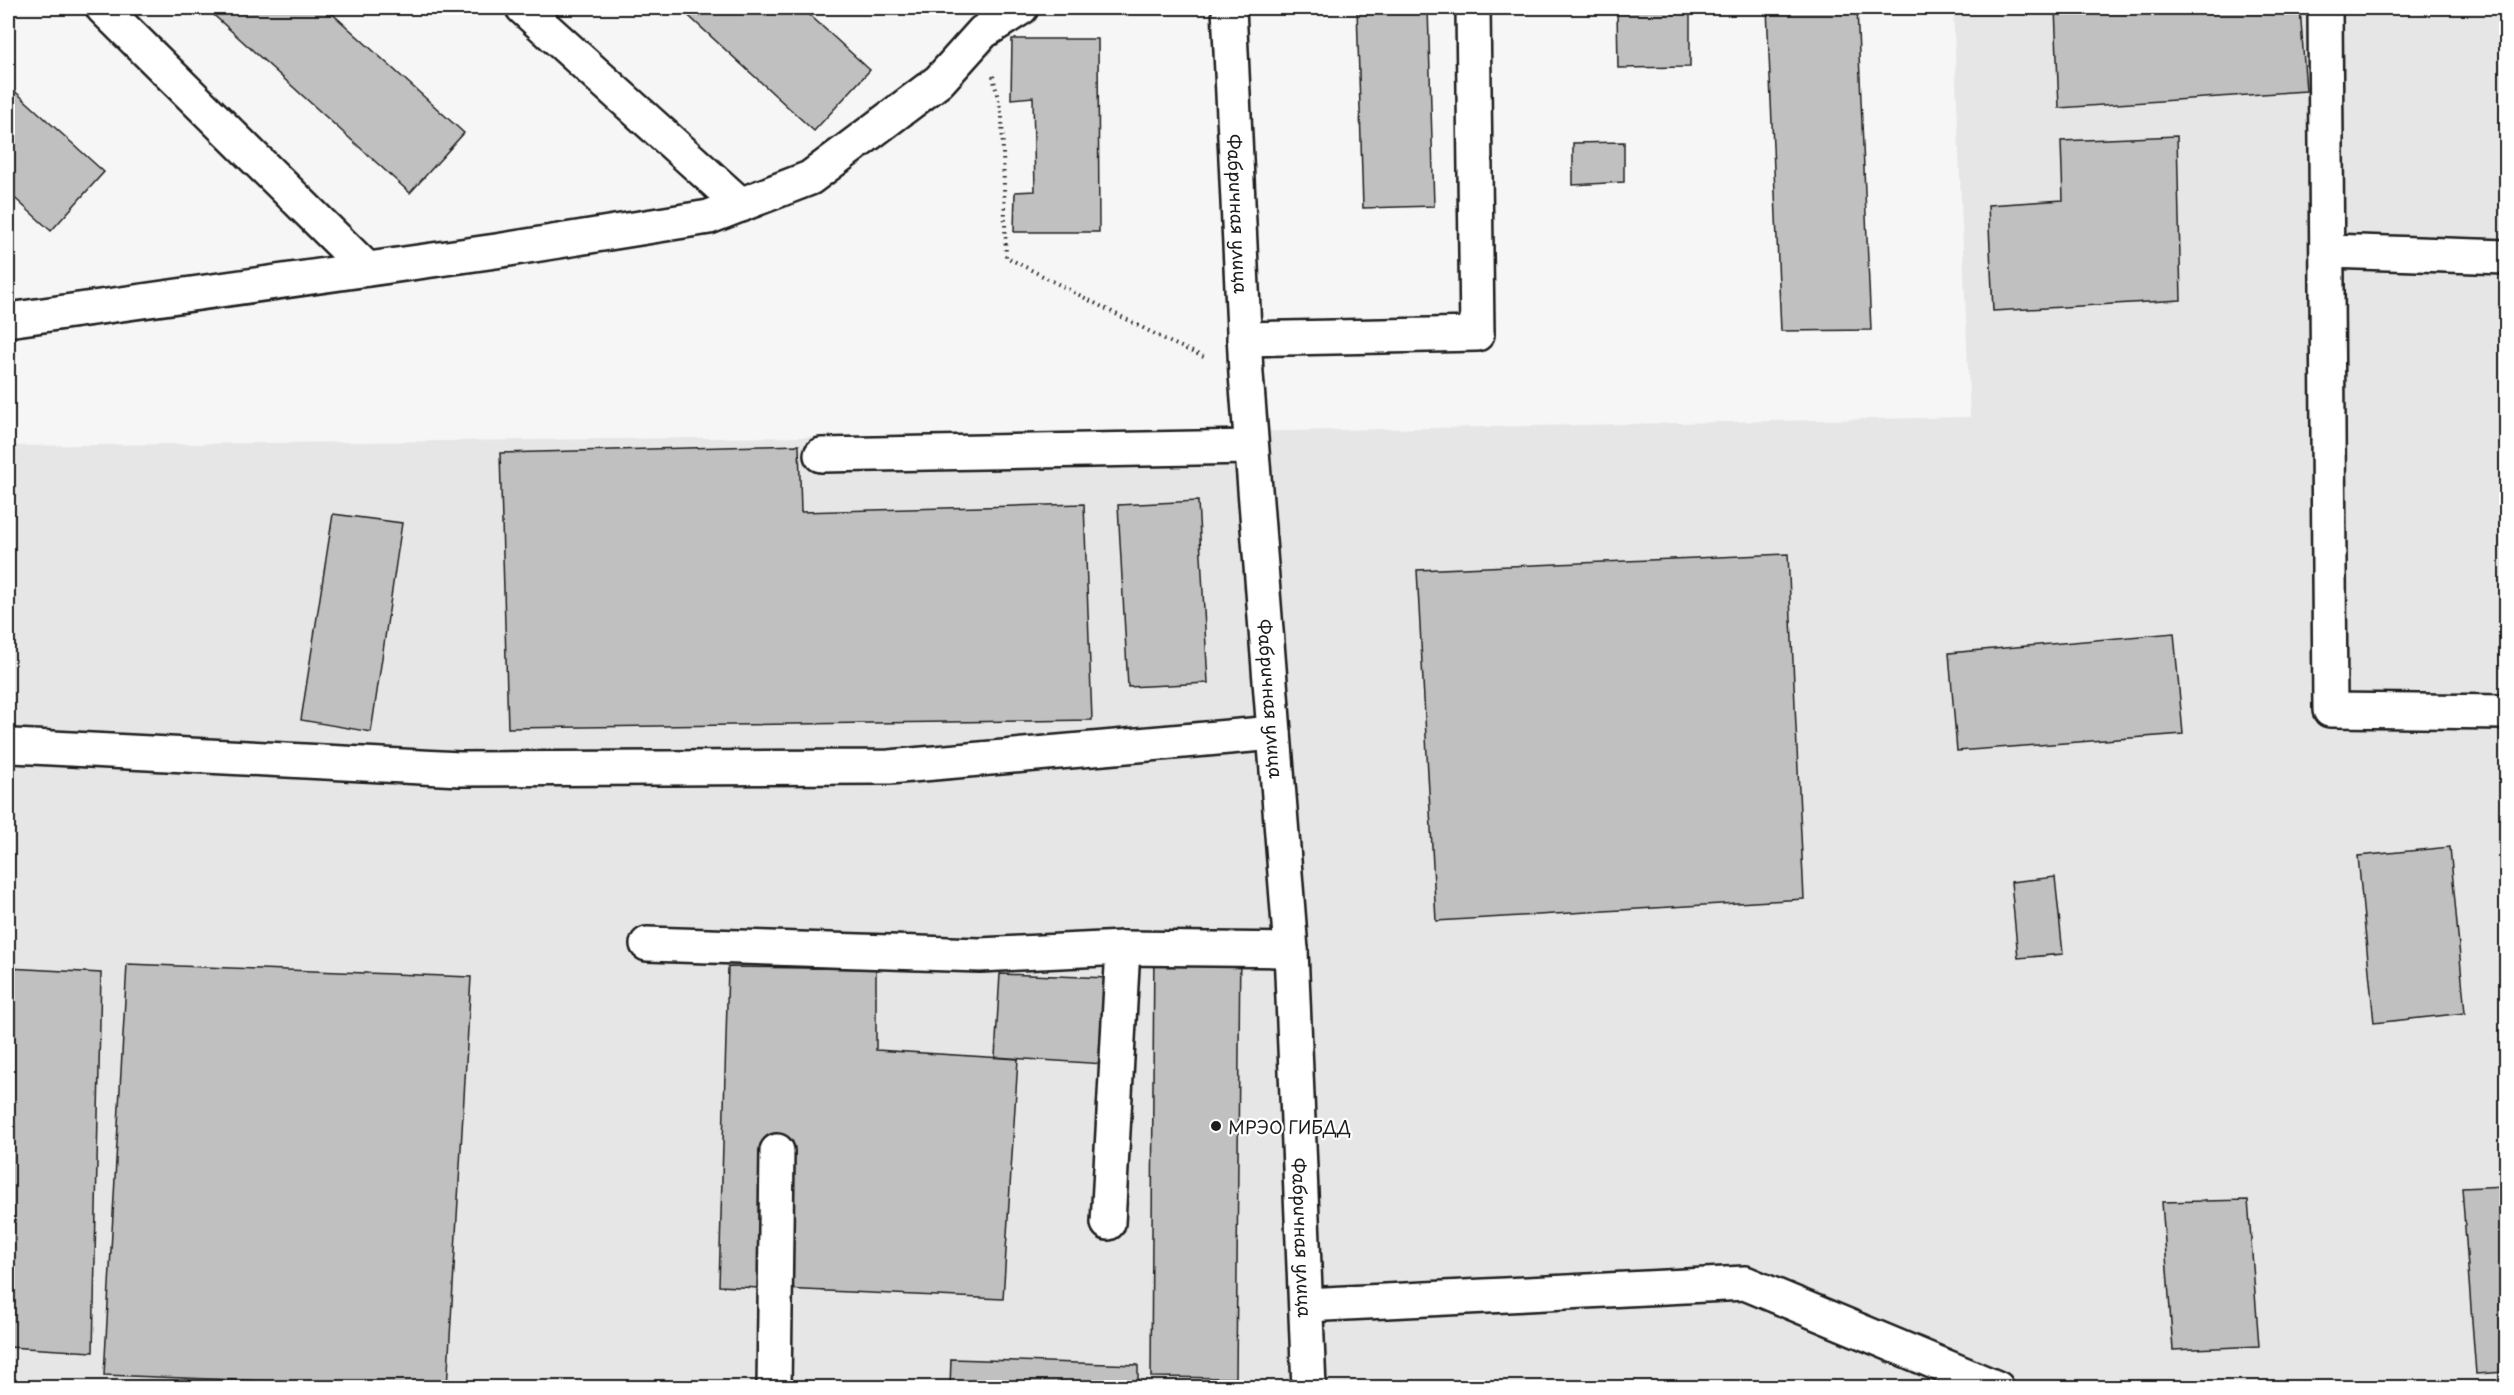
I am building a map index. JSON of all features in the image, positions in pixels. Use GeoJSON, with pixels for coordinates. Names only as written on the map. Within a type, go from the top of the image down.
{"type":"FeatureCollection","features":[{"type":"Feature","properties":{"kind":"lane"},"geometry":{"type":"LineString","coordinates":[[103,8],[367,269]]}},
{"type":"Feature","properties":{"kind":"lane"},"geometry":{"type":"LineString","coordinates":[[523,8],[741,205]]}},
{"type":"Feature","properties":{"kind":"lane"},"geometry":{"type":"LineString","coordinates":[[8,320],[709,217],[810,178],[939,81],[983,32],[1021,8]]}},
{"type":"Feature","properties":{"kind":"lane","name":"Фабричная улица"},"geometry":{"type":"LineString","coordinates":[[1229,8],[1246,375],[1291,950],[1309,1388]]}},
{"type":"Feature","properties":{"kind":"lane"},"geometry":{"type":"LineString","coordinates":[[1244,339],[1477,334],[1473,8]]}},
{"type":"Feature","properties":{"kind":"lane"},"geometry":{"type":"LineString","coordinates":[[2325,8],[2329,251],[2330,710],[2506,712]]}},
{"type":"Feature","properties":{"kind":"lane"},"geometry":{"type":"LineString","coordinates":[[2329,251],[2506,257]]}},
{"type":"Feature","properties":{"kind":"lane"},"geometry":{"type":"LineString","coordinates":[[821,455],[1251,447]]}},
{"type":"Feature","properties":{"kind":"lane"},"geometry":{"type":"LineString","coordinates":[[13,746],[460,769],[877,767],[1274,734]]}},
{"type":"Feature","properties":{"kind":"lane"},"geometry":{"type":"LineString","coordinates":[[647,944],[980,955],[1123,948],[1291,950]]}},
{"type":"Feature","properties":{"kind":"lane"},"geometry":{"type":"LineString","coordinates":[[1108,1223],[1123,948]]}},
{"type":"Feature","properties":{"kind":"lane"},"geometry":{"type":"LineString","coordinates":[[774,1388],[777,1152]]}},
{"type":"Feature","properties":{"kind":"lane"},"geometry":{"type":"LineString","coordinates":[[1306,1305],[1744,1283],[1997,1388]]}},
{"type":"Feature","properties":{"kind":"path"},"geometry":{"type":"LineString","coordinates":[[983,32],[1002,117],[1006,257],[1170,342],[1246,375]]}},
{"type":"Feature","properties":{"kind":"shaded area"},"geometry":{"type":"Polygon","coordinates":[[[1953,8],[2506,8],[2506,1387],[8,1387],[8,446],[1234,432],[1970,417],[1953,8]]]}},
{"type":"Feature","properties":{"kind":"building"},"geometry":{"type":"Polygon","coordinates":[[[206,8],[326,8],[464,133],[410,193],[206,8]]]}},
{"type":"Feature","properties":{"kind":"building"},"geometry":{"type":"Polygon","coordinates":[[[680,8],[802,8],[870,70],[814,131],[680,8]]]}},
{"type":"Feature","properties":{"kind":"building"},"geometry":{"type":"Polygon","coordinates":[[[1357,8],[1428,8],[1434,206],[1363,208],[1357,8]]]}},
{"type":"Feature","properties":{"kind":"building"},"geometry":{"type":"Polygon","coordinates":[[[1617,8],[1690,8],[1690,67],[1618,68],[1617,8]]]}},
{"type":"Feature","properties":{"kind":"building"},"geometry":{"type":"Polygon","coordinates":[[[1767,8],[1857,8],[1871,330],[1781,331],[1767,8]]]}},
{"type":"Feature","properties":{"kind":"building"},"geometry":{"type":"Polygon","coordinates":[[[2055,8],[2300,8],[2306,91],[2059,108],[2055,8]]]}},
{"type":"Feature","properties":{"kind":"building"},"geometry":{"type":"Polygon","coordinates":[[[1012,39],[1098,39],[1099,232],[1014,232],[1015,192],[1035,191],[1033,97],[1011,99],[1012,39]]]}},
{"type":"Feature","properties":{"kind":"building"},"geometry":{"type":"Polygon","coordinates":[[[8,85],[104,172],[51,231],[8,192],[8,85]]]}},
{"type":"Feature","properties":{"kind":"building"},"geometry":{"type":"Polygon","coordinates":[[[2177,136],[2181,300],[1993,311],[1988,205],[2063,200],[2061,141],[2177,136]]]}},
{"type":"Feature","properties":{"kind":"building"},"geometry":{"type":"Polygon","coordinates":[[[1624,142],[1624,182],[1573,185],[1573,143],[1624,142]]]}},
{"type":"Feature","properties":{"kind":"building"},"geometry":{"type":"Polygon","coordinates":[[[799,445],[801,512],[1084,504],[1092,720],[508,728],[500,453],[799,445]]]}},
{"type":"Feature","properties":{"kind":"building"},"geometry":{"type":"Polygon","coordinates":[[[1198,501],[1208,683],[1128,687],[1118,505],[1198,501]]]}},
{"type":"Feature","properties":{"kind":"building"},"geometry":{"type":"Polygon","coordinates":[[[333,514],[402,523],[371,732],[301,720],[333,514]]]}},
{"type":"Feature","properties":{"kind":"building"},"geometry":{"type":"Polygon","coordinates":[[[1788,554],[1804,899],[1436,921],[1417,570],[1788,554]]]}},
{"type":"Feature","properties":{"kind":"building"},"geometry":{"type":"Polygon","coordinates":[[[2174,633],[2183,734],[1957,751],[1949,653],[2174,633]]]}},
{"type":"Feature","properties":{"kind":"building"},"geometry":{"type":"Polygon","coordinates":[[[2450,847],[2465,1013],[2374,1023],[2358,856],[2450,847]]]}},
{"type":"Feature","properties":{"kind":"building"},"geometry":{"type":"Polygon","coordinates":[[[2055,877],[2063,954],[2018,958],[2011,882],[2055,877]]]}},
{"type":"Feature","properties":{"kind":"building"},"geometry":{"type":"Polygon","coordinates":[[[1154,941],[1240,942],[1236,1378],[1151,1377],[1154,941]]]}},
{"type":"Feature","properties":{"kind":"building"},"geometry":{"type":"Polygon","coordinates":[[[127,964],[471,977],[447,1388],[104,1375],[127,964]]]}},
{"type":"Feature","properties":{"kind":"building"},"geometry":{"type":"Polygon","coordinates":[[[728,967],[876,969],[876,1050],[1018,1059],[1003,1299],[719,1286],[728,967]]]}},
{"type":"Feature","properties":{"kind":"building"},"geometry":{"type":"Polygon","coordinates":[[[8,968],[101,973],[93,1352],[8,1347],[8,968]]]}},
{"type":"Feature","properties":{"kind":"building"},"geometry":{"type":"Polygon","coordinates":[[[1000,974],[1109,978],[1105,1064],[995,1057],[1000,974]]]}},
{"type":"Feature","properties":{"kind":"building"},"geometry":{"type":"Polygon","coordinates":[[[2506,1186],[2506,1372],[2476,1374],[2462,1188],[2506,1186]]]}},
{"type":"Feature","properties":{"kind":"building"},"geometry":{"type":"Polygon","coordinates":[[[2248,1200],[2259,1346],[2173,1350],[2162,1202],[2248,1200]]]}},
{"type":"Feature","properties":{"kind":"building"},"geometry":{"type":"Polygon","coordinates":[[[951,1359],[1138,1365],[1138,1388],[950,1388],[951,1359]]]}},
{"type":"Feature","properties":{"kind":"place","name":"МРЭО ГИБДД"},"geometry":{"type":"Point","coordinates":[1216,1126]}}]}
